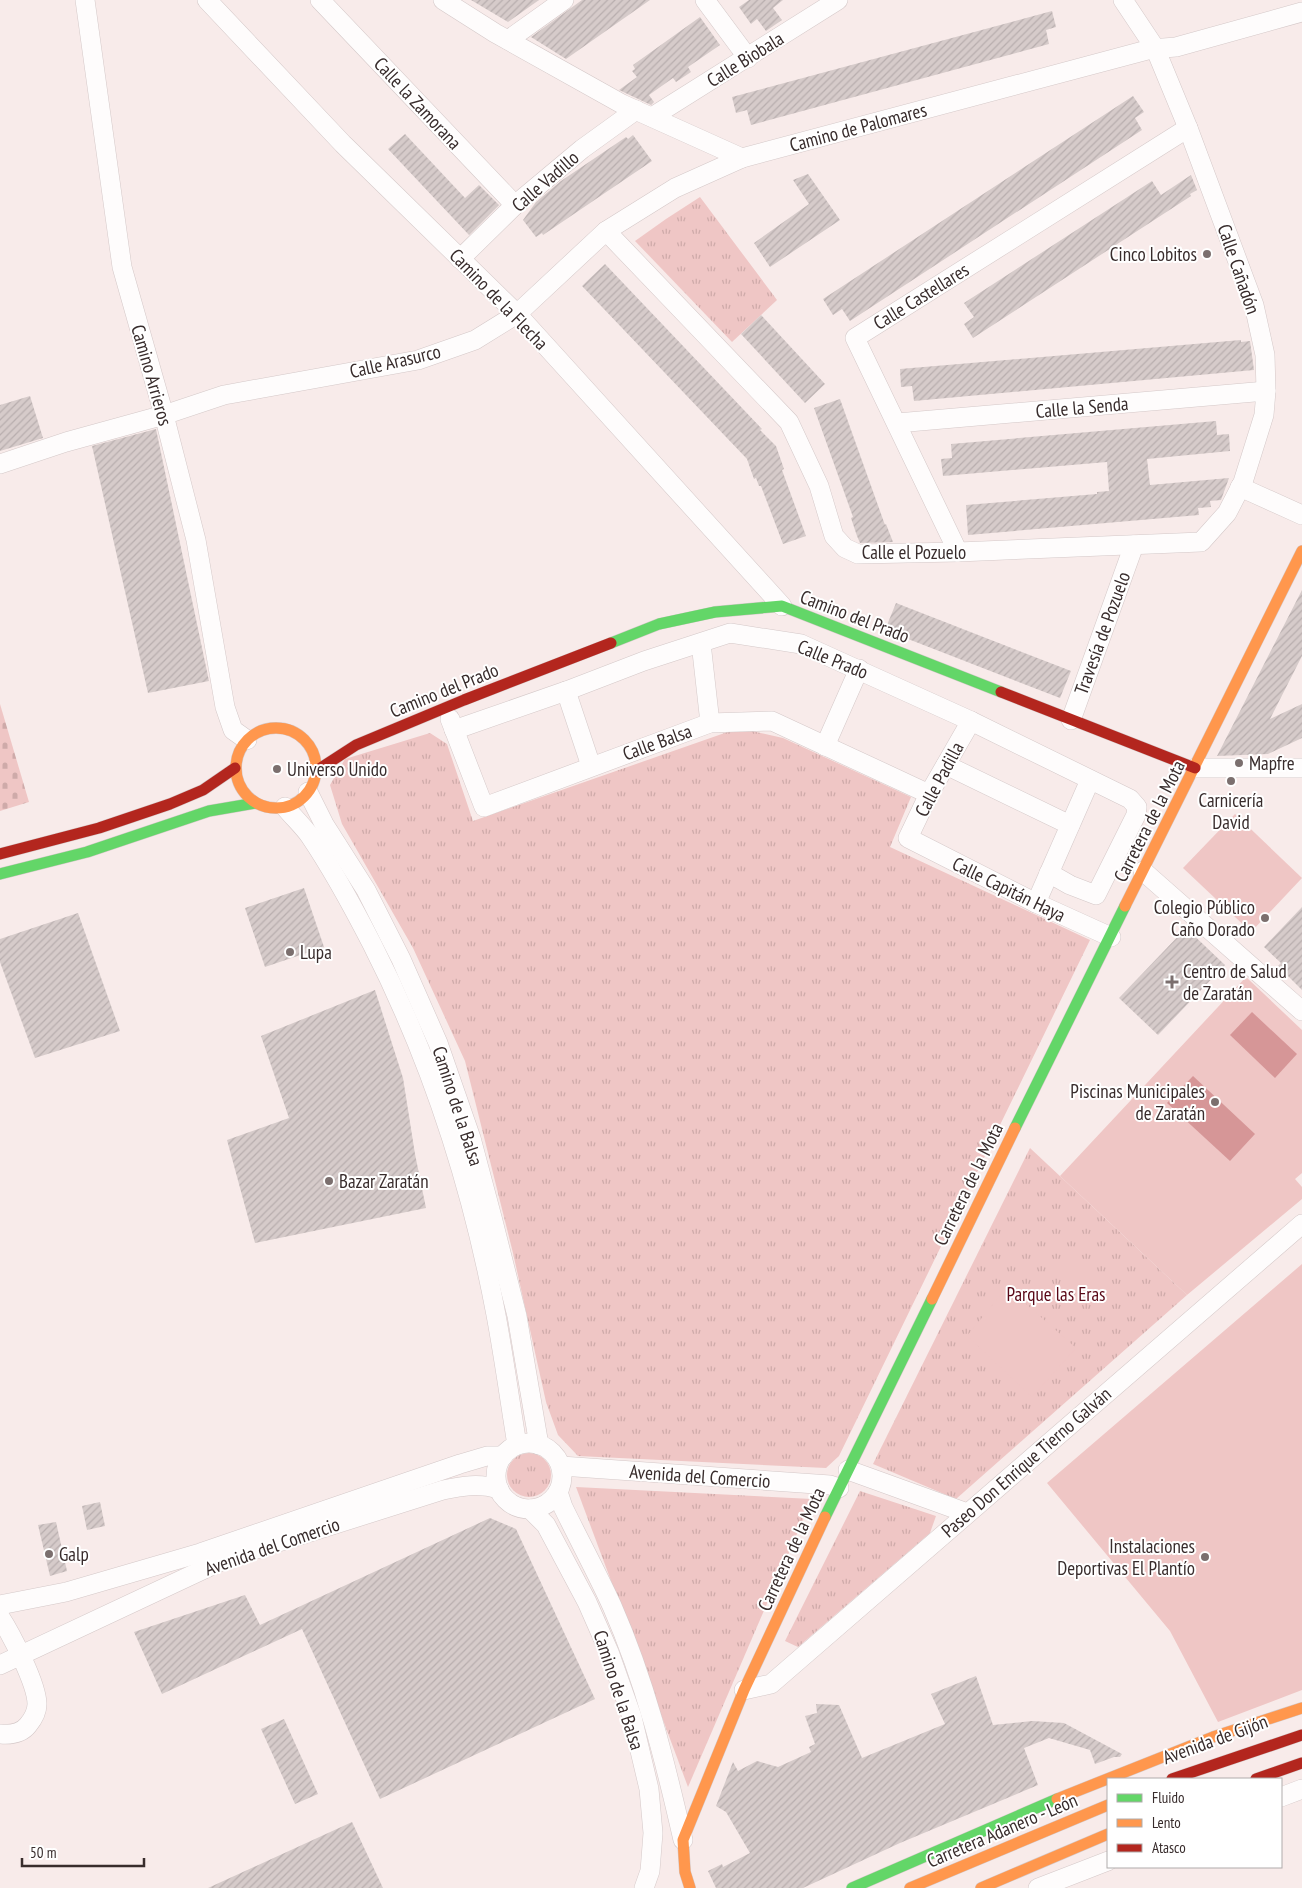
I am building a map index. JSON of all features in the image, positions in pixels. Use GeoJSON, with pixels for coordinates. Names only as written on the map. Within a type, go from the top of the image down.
{"type":"FeatureCollection","features":[{"type":"Feature","properties":{"kind":"main road","name":"Carretera de la Mota"},"geometry":{"type":"LineString","coordinates":[[683,1840],[744,1690],[839,1488],[1002,1153],[1111,938],[1302,551]]}},
{"type":"Feature","properties":{"kind":"main road","name":"Camino del Prado"},"geometry":{"type":"LineString","coordinates":[[316,771],[356,744],[659,624],[715,612],[782,606],[1195,768]]}},
{"type":"Feature","properties":{"kind":"main road"},"geometry":{"type":"LineString","coordinates":[[279,728],[290,730],[309,744],[316,762],[316,771],[314,782],[302,799],[285,808],[265,807],[247,797],[237,779],[235,768],[237,756],[247,740],[256,733],[267,729],[279,728]]}},
{"type":"Feature","properties":{"kind":"main road","name":"Camino del Prado"},"geometry":{"type":"LineString","coordinates":[[309,744],[327,746],[356,744]]}},
{"type":"Feature","properties":{"kind":"main road"},"geometry":{"type":"LineString","coordinates":[[0,854],[99,828],[170,804],[203,790],[235,768]]}},
{"type":"Feature","properties":{"kind":"main road"},"geometry":{"type":"LineString","coordinates":[[0,874],[88,852],[209,811],[256,803]]}},
{"type":"Feature","properties":{"kind":"main road","name":"Avenida de Gijón"},"geometry":{"type":"LineString","coordinates":[[1109,1778],[1213,1737],[1302,1708]]}},
{"type":"Feature","properties":{"kind":"main road"},"geometry":{"type":"LineString","coordinates":[[1175,1778],[1302,1735]]}},
{"type":"Feature","properties":{"kind":"main road"},"geometry":{"type":"LineString","coordinates":[[1259,1778],[1302,1763]]}},
{"type":"Feature","properties":{"kind":"main road","name":"Avenida de Gijón"},"geometry":{"type":"LineString","coordinates":[[852,1888],[1046,1803],[1107,1779]]}},
{"type":"Feature","properties":{"kind":"main road","name":"Carretera Adanero - León"},"geometry":{"type":"LineString","coordinates":[[910,1888],[1107,1804]]}},
{"type":"Feature","properties":{"kind":"main road"},"geometry":{"type":"LineString","coordinates":[[982,1888],[1107,1834]]}},
{"type":"Feature","properties":{"kind":"main road"},"geometry":{"type":"LineString","coordinates":[[683,1840],[685,1872],[690,1888]]}},
{"type":"Feature","properties":{"kind":"street","name":"Camino Arrieros"},"geometry":{"type":"LineString","coordinates":[[85,0],[122,267],[164,415],[196,540],[225,706],[233,730],[247,740]]}},
{"type":"Feature","properties":{"kind":"street","name":"Camino de la Flecha"},"geometry":{"type":"LineString","coordinates":[[207,0],[343,144],[516,314],[782,606]]}},
{"type":"Feature","properties":{"kind":"street","name":"Calle la Zamorana"},"geometry":{"type":"LineString","coordinates":[[320,0],[515,205]]}},
{"type":"Feature","properties":{"kind":"street"},"geometry":{"type":"LineString","coordinates":[[443,0],[508,40],[644,113],[742,158]]}},
{"type":"Feature","properties":{"kind":"street"},"geometry":{"type":"LineString","coordinates":[[508,40],[564,0]]}},
{"type":"Feature","properties":{"kind":"street"},"geometry":{"type":"LineString","coordinates":[[705,0],[748,58]]}},
{"type":"Feature","properties":{"kind":"street","name":"Calle Biobala"},"geometry":{"type":"LineString","coordinates":[[644,113],[748,58],[838,0]]}},
{"type":"Feature","properties":{"kind":"street","name":"Calle Cañadón"},"geometry":{"type":"LineString","coordinates":[[1123,0],[1155,48],[1188,128],[1254,305],[1265,355],[1266,391],[1264,415],[1240,488]]}},
{"type":"Feature","properties":{"kind":"street","name":"Camino de Palomares"},"geometry":{"type":"LineString","coordinates":[[742,158],[1155,48],[1176,47],[1302,12]]}},
{"type":"Feature","properties":{"kind":"street","name":"Calle Vadillo"},"geometry":{"type":"LineString","coordinates":[[460,259],[515,205],[582,149],[644,113]]}},
{"type":"Feature","properties":{"kind":"street","name":"Calle Castellares"},"geometry":{"type":"LineString","coordinates":[[958,552],[855,338],[1188,128]]}},
{"type":"Feature","properties":{"kind":"street","name":"Calle Arasurco"},"geometry":{"type":"LineString","coordinates":[[0,464],[66,442],[164,415],[224,395],[418,360],[475,340],[516,314],[606,231],[675,188],[742,158]]}},
{"type":"Feature","properties":{"kind":"street","name":"Calle el Pozuelo"},"geometry":{"type":"LineString","coordinates":[[606,231],[789,422],[819,486],[834,536],[845,548],[858,554],[1201,542],[1227,513],[1240,488]]}},
{"type":"Feature","properties":{"kind":"street","name":"Calle la Senda"},"geometry":{"type":"LineString","coordinates":[[897,423],[1266,391]]}},
{"type":"Feature","properties":{"kind":"street"},"geometry":{"type":"LineString","coordinates":[[1240,488],[1302,515]]}},
{"type":"Feature","properties":{"kind":"street","name":"Travesía de Pozuelo"},"geometry":{"type":"LineString","coordinates":[[1071,720],[1134,545]]}},
{"type":"Feature","properties":{"kind":"street"},"geometry":{"type":"LineString","coordinates":[[710,723],[701,643],[713,630],[715,612]]}},
{"type":"Feature","properties":{"kind":"street"},"geometry":{"type":"LineString","coordinates":[[659,624],[680,638],[701,643]]}},
{"type":"Feature","properties":{"kind":"street","name":"Calle Prado"},"geometry":{"type":"LineString","coordinates":[[454,730],[566,691],[644,661],[730,633],[801,644],[971,721],[1130,799],[1137,807],[1136,815],[1096,895],[1070,885],[1049,873]]}},
{"type":"Feature","properties":{"kind":"street"},"geometry":{"type":"LineString","coordinates":[[825,746],[859,669]]}},
{"type":"Feature","properties":{"kind":"street"},"geometry":{"type":"LineString","coordinates":[[566,691],[591,766]]}},
{"type":"Feature","properties":{"kind":"street","name":"Calle Balsa"},"geometry":{"type":"LineString","coordinates":[[445,708],[484,808],[591,766],[710,723],[772,721],[929,794]]}},
{"type":"Feature","properties":{"kind":"street","name":"Calle Padilla"},"geometry":{"type":"LineString","coordinates":[[908,838],[929,794],[971,721]]}},
{"type":"Feature","properties":{"kind":"street"},"geometry":{"type":"LineString","coordinates":[[946,765],[1070,825]]}},
{"type":"Feature","properties":{"kind":"street"},"geometry":{"type":"LineString","coordinates":[[1195,768],[1302,768]]}},
{"type":"Feature","properties":{"kind":"street"},"geometry":{"type":"LineString","coordinates":[[1036,903],[1090,780]]}},
{"type":"Feature","properties":{"kind":"street","name":"Camino de la Balsa"},"geometry":{"type":"LineString","coordinates":[[308,792],[324,824],[366,890],[401,959],[438,1043],[471,1138],[494,1221],[517,1316],[539,1444]]}},
{"type":"Feature","properties":{"kind":"street","name":"Camino de la Balsa"},"geometry":{"type":"LineString","coordinates":[[285,808],[309,834],[350,900],[386,970],[421,1052],[452,1140],[474,1217],[496,1314],[510,1451]]}},
{"type":"Feature","properties":{"kind":"street","name":"Calle Capitán Haya"},"geometry":{"type":"LineString","coordinates":[[908,838],[1036,903],[1111,938]]}},
{"type":"Feature","properties":{"kind":"street"},"geometry":{"type":"LineString","coordinates":[[1143,871],[1302,1011]]}},
{"type":"Feature","properties":{"kind":"street","name":"Paseo Don Enrique Tierno Galván"},"geometry":{"type":"LineString","coordinates":[[744,1690],[771,1684],[1302,1224]]}},
{"type":"Feature","properties":{"kind":"street"},"geometry":{"type":"LineString","coordinates":[[528,1443],[539,1444],[553,1453],[561,1466],[562,1484],[558,1492],[546,1505],[530,1509],[520,1508],[504,1498],[499,1490],[496,1472],[510,1451],[528,1443]]}},
{"type":"Feature","properties":{"kind":"street","name":"Avenida del Comercio"},"geometry":{"type":"LineString","coordinates":[[0,1605],[66,1592],[200,1552],[439,1471],[510,1451]]}},
{"type":"Feature","properties":{"kind":"street","name":"Avenida del Comercio"},"geometry":{"type":"LineString","coordinates":[[561,1466],[830,1485],[839,1488]]}},
{"type":"Feature","properties":{"kind":"street"},"geometry":{"type":"LineString","coordinates":[[848,1470],[967,1513]]}},
{"type":"Feature","properties":{"kind":"street","name":"Avenida del Comercio"},"geometry":{"type":"LineString","coordinates":[[0,1665],[228,1558],[442,1490],[462,1486],[486,1485],[499,1490]]}},
{"type":"Feature","properties":{"kind":"street","name":"Camino de la Balsa"},"geometry":{"type":"LineString","coordinates":[[558,1492],[563,1507],[612,1606],[631,1656],[650,1711],[671,1786],[683,1840]]}},
{"type":"Feature","properties":{"kind":"street","name":"Camino de la Balsa"},"geometry":{"type":"LineString","coordinates":[[530,1509],[546,1525],[587,1602],[609,1652],[632,1716],[649,1789],[653,1833],[650,1871],[644,1888]]}},
{"type":"Feature","properties":{"kind":"street"},"geometry":{"type":"LineString","coordinates":[[0,1617],[21,1655],[36,1698],[35,1715],[27,1727],[10,1735],[0,1734]]}},
{"type":"Feature","properties":{"kind":"street"},"geometry":{"type":"LineString","coordinates":[[1282,1797],[1302,1789]]}},
{"type":"Feature","properties":{"kind":"street"},"geometry":{"type":"LineString","coordinates":[[1038,1888],[1107,1862]]}},
{"type":"Feature","properties":{"kind":"green space"},"geometry":{"type":"Polygon","coordinates":[[[700,197],[777,300],[732,342],[635,241],[700,197]]]}},
{"type":"Feature","properties":{"kind":"green space"},"geometry":{"type":"Polygon","coordinates":[[[0,704],[29,802],[0,811],[0,704]]]}},
{"type":"Feature","properties":{"kind":"green space"},"geometry":{"type":"Polygon","coordinates":[[[739,728],[783,738],[911,797],[890,847],[1090,940],[839,1456],[826,1468],[578,1456],[558,1435],[546,1402],[513,1253],[465,1061],[413,948],[342,824],[330,785],[345,759],[430,733],[447,744],[473,821],[739,728]]]}},
{"type":"Feature","properties":{"kind":"green space"},"geometry":{"type":"Polygon","coordinates":[[[1235,814],[1302,878],[1251,932],[1183,868],[1235,814]]]}},
{"type":"Feature","properties":{"kind":"green space","name":"Piscinas Municipales de Zaratán"},"geometry":{"type":"Polygon","coordinates":[[[1246,977],[1302,1030],[1302,1173],[1295,1179],[1302,1187],[1302,1199],[1187,1295],[1060,1176],[1246,977]]]}},
{"type":"Feature","properties":{"kind":"green space","name":"Parque las Eras"},"geometry":{"type":"Polygon","coordinates":[[[1030,1148],[1187,1295],[956,1499],[873,1464],[1030,1148]]]}},
{"type":"Feature","properties":{"kind":"green space"},"geometry":{"type":"Polygon","coordinates":[[[1073,1256],[1109,1291],[1093,1306],[1057,1272],[1073,1256]]]}},
{"type":"Feature","properties":{"kind":"green space","name":"Instalaciones Deportivas El Plantío"},"geometry":{"type":"Polygon","coordinates":[[[1302,1264],[1302,1690],[1218,1722],[1170,1631],[1047,1483],[1302,1264]]]}},
{"type":"Feature","properties":{"kind":"green space"},"geometry":{"type":"Polygon","coordinates":[[[1007,1287],[1076,1348],[1032,1397],[967,1336],[1007,1287]]]}},
{"type":"Feature","properties":{"kind":"green space"},"geometry":{"type":"Polygon","coordinates":[[[533,1453],[545,1459],[550,1466],[550,1484],[545,1491],[538,1496],[525,1497],[517,1494],[510,1487],[507,1471],[510,1463],[517,1456],[533,1453]]]}},
{"type":"Feature","properties":{"kind":"green space"},"geometry":{"type":"Polygon","coordinates":[[[576,1487],[812,1499],[688,1787],[576,1487]]]}},
{"type":"Feature","properties":{"kind":"green space"},"geometry":{"type":"Polygon","coordinates":[[[860,1491],[936,1516],[930,1533],[798,1647],[785,1641],[860,1491]]]}},
{"type":"Feature","properties":{"kind":"shaded area"},"geometry":{"type":"Polygon","coordinates":[[[1252,1012],[1297,1054],[1275,1078],[1230,1035],[1252,1012]]]}},
{"type":"Feature","properties":{"kind":"shaded area"},"geometry":{"type":"Polygon","coordinates":[[[1193,1076],[1255,1134],[1230,1161],[1167,1103],[1193,1076]]]}},
{"type":"Feature","properties":{"kind":"building"},"geometry":{"type":"Polygon","coordinates":[[[471,0],[539,0],[508,22],[471,0]]]}},
{"type":"Feature","properties":{"kind":"building"},"geometry":{"type":"Polygon","coordinates":[[[582,0],[650,0],[566,59],[531,37],[582,0]]]}},
{"type":"Feature","properties":{"kind":"building"},"geometry":{"type":"Polygon","coordinates":[[[749,0],[783,0],[773,8],[782,20],[766,31],[757,19],[751,24],[739,7],[749,0]]]}},
{"type":"Feature","properties":{"kind":"building"},"geometry":{"type":"Polygon","coordinates":[[[1052,11],[1056,27],[1046,30],[1049,44],[751,125],[747,110],[736,113],[732,97],[1052,11]]]}},
{"type":"Feature","properties":{"kind":"building"},"geometry":{"type":"Polygon","coordinates":[[[700,17],[720,45],[688,67],[691,72],[676,82],[673,78],[649,95],[654,102],[651,105],[619,90],[637,77],[632,71],[635,69],[633,65],[700,17]]]}},
{"type":"Feature","properties":{"kind":"building"},"geometry":{"type":"Polygon","coordinates":[[[1133,96],[1144,112],[1135,118],[1142,130],[850,321],[842,309],[833,315],[823,299],[1133,96]]]}},
{"type":"Feature","properties":{"kind":"building"},"geometry":{"type":"Polygon","coordinates":[[[405,134],[465,198],[479,185],[499,205],[469,235],[388,149],[405,134]]]}},
{"type":"Feature","properties":{"kind":"building"},"geometry":{"type":"Polygon","coordinates":[[[633,135],[652,161],[543,235],[542,233],[536,237],[523,220],[536,202],[561,181],[626,137],[628,139],[633,135]]]}},
{"type":"Feature","properties":{"kind":"building"},"geometry":{"type":"Polygon","coordinates":[[[808,174],[840,220],[770,267],[754,243],[809,204],[793,180],[808,174]]]}},
{"type":"Feature","properties":{"kind":"building"},"geometry":{"type":"Polygon","coordinates":[[[1191,175],[1197,190],[1190,194],[1191,196],[973,338],[964,324],[974,317],[964,303],[1152,181],[1161,195],[1191,175]]]}},
{"type":"Feature","properties":{"kind":"building"},"geometry":{"type":"Polygon","coordinates":[[[605,264],[776,446],[784,469],[782,470],[806,536],[783,544],[761,486],[759,486],[756,478],[754,479],[747,459],[582,286],[605,264]]]}},
{"type":"Feature","properties":{"kind":"building"},"geometry":{"type":"Polygon","coordinates":[[[761,315],[825,384],[805,403],[741,334],[761,315]]]}},
{"type":"Feature","properties":{"kind":"building"},"geometry":{"type":"Polygon","coordinates":[[[1241,340],[1241,342],[1250,341],[1254,370],[914,401],[912,386],[901,387],[900,369],[1241,340]]]}},
{"type":"Feature","properties":{"kind":"building"},"geometry":{"type":"Polygon","coordinates":[[[30,396],[43,438],[0,451],[0,405],[30,396]]]}},
{"type":"Feature","properties":{"kind":"building"},"geometry":{"type":"Polygon","coordinates":[[[840,399],[885,525],[893,542],[860,543],[857,536],[851,518],[853,517],[814,408],[840,399]]]}},
{"type":"Feature","properties":{"kind":"building"},"geometry":{"type":"Polygon","coordinates":[[[1216,421],[1217,435],[1229,434],[1230,451],[1147,459],[1150,485],[1229,478],[1221,500],[1210,501],[1211,507],[1198,508],[1199,515],[968,535],[966,505],[1097,494],[1097,492],[1109,491],[1107,462],[943,476],[941,459],[952,458],[951,444],[1216,421]]]}},
{"type":"Feature","properties":{"kind":"building"},"geometry":{"type":"Polygon","coordinates":[[[156,429],[209,681],[148,693],[92,446],[156,429]]]}},
{"type":"Feature","properties":{"kind":"building"},"geometry":{"type":"Polygon","coordinates":[[[1302,590],[1302,656],[1270,719],[1302,704],[1302,738],[1268,754],[1217,756],[1302,590]]]}},
{"type":"Feature","properties":{"kind":"building"},"geometry":{"type":"Polygon","coordinates":[[[896,603],[1071,671],[1060,698],[885,630],[896,603]]]}},
{"type":"Feature","properties":{"kind":"building"},"geometry":{"type":"Polygon","coordinates":[[[304,888],[324,947],[265,967],[245,908],[304,888]]]}},
{"type":"Feature","properties":{"kind":"building"},"geometry":{"type":"Polygon","coordinates":[[[1302,907],[1302,990],[1278,966],[1281,963],[1264,947],[1302,907]]]}},
{"type":"Feature","properties":{"kind":"building"},"geometry":{"type":"Polygon","coordinates":[[[78,913],[120,1031],[35,1058],[0,962],[0,939],[78,913]]]}},
{"type":"Feature","properties":{"kind":"building","name":"Centro de Salud de Zaratán"},"geometry":{"type":"Polygon","coordinates":[[[1186,928],[1225,965],[1158,1035],[1119,998],[1186,928]]]}},
{"type":"Feature","properties":{"kind":"building","name":"Bazar Zaratán"},"geometry":{"type":"Polygon","coordinates":[[[375,990],[403,1078],[426,1208],[255,1243],[227,1140],[289,1118],[261,1036],[375,990]]]}},
{"type":"Feature","properties":{"kind":"building"},"geometry":{"type":"Polygon","coordinates":[[[100,1502],[105,1526],[87,1530],[82,1506],[100,1502]]]}},
{"type":"Feature","properties":{"kind":"building"},"geometry":{"type":"Polygon","coordinates":[[[490,1518],[516,1529],[595,1699],[380,1799],[302,1629],[162,1694],[134,1632],[245,1595],[260,1625],[490,1518]]]}},
{"type":"Feature","properties":{"kind":"building"},"geometry":{"type":"Polygon","coordinates":[[[56,1522],[67,1571],[50,1576],[38,1525],[56,1522]]]}},
{"type":"Feature","properties":{"kind":"building"},"geometry":{"type":"Polygon","coordinates":[[[976,1676],[993,1725],[1032,1721],[1064,1723],[1122,1754],[1120,1757],[1114,1757],[1095,1764],[1090,1750],[1049,1738],[1024,1748],[1038,1785],[900,1843],[803,1888],[716,1888],[708,1871],[722,1864],[723,1867],[750,1853],[726,1812],[716,1806],[733,1762],[738,1771],[757,1761],[778,1767],[811,1752],[809,1747],[815,1744],[805,1716],[817,1713],[816,1704],[839,1705],[862,1758],[945,1724],[931,1694],[976,1676]]]}},
{"type":"Feature","properties":{"kind":"building"},"geometry":{"type":"Polygon","coordinates":[[[284,1719],[318,1794],[295,1804],[261,1729],[284,1719]]]}},
{"type":"Feature","properties":{"kind":"building"},"geometry":{"type":"Polygon","coordinates":[[[352,1822],[383,1888],[208,1888],[352,1822]]]}},
{"type":"Feature","properties":{"kind":"traffic: fast"},"geometry":{"type":"LineString","coordinates":[[611,643],[659,624],[715,612],[782,606],[1001,692]]}},
{"type":"Feature","properties":{"kind":"traffic: fast"},"geometry":{"type":"LineString","coordinates":[[0,874],[87,852],[209,811],[256,803]]}},
{"type":"Feature","properties":{"kind":"traffic: fast"},"geometry":{"type":"LineString","coordinates":[[1015,1128],[1125,906]]}},
{"type":"Feature","properties":{"kind":"traffic: fast"},"geometry":{"type":"LineString","coordinates":[[825,1517],[932,1299]]}},
{"type":"Feature","properties":{"kind":"traffic: fast"},"geometry":{"type":"LineString","coordinates":[[852,1888],[1057,1799]]}},
{"type":"Feature","properties":{"kind":"traffic: slow"},"geometry":{"type":"LineString","coordinates":[[1125,906],[1302,551]]}},
{"type":"Feature","properties":{"kind":"traffic: slow"},"geometry":{"type":"LineString","coordinates":[[276,728],[291,731],[304,740],[313,753],[316,768],[313,783],[304,796],[291,805],[276,808],[261,805],[248,796],[239,783],[236,768],[239,753],[248,740],[261,731],[276,728]]}},
{"type":"Feature","properties":{"kind":"traffic: slow"},"geometry":{"type":"LineString","coordinates":[[932,1299],[1015,1128]]}},
{"type":"Feature","properties":{"kind":"traffic: slow"},"geometry":{"type":"LineString","coordinates":[[690,1888],[685,1872],[683,1840],[744,1690],[825,1517]]}},
{"type":"Feature","properties":{"kind":"traffic: slow"},"geometry":{"type":"LineString","coordinates":[[1110,1778],[1213,1737],[1302,1708]]}},
{"type":"Feature","properties":{"kind":"traffic: slow"},"geometry":{"type":"LineString","coordinates":[[1057,1799],[1107,1779]]}},
{"type":"Feature","properties":{"kind":"traffic: slow"},"geometry":{"type":"LineString","coordinates":[[910,1888],[1107,1805]]}},
{"type":"Feature","properties":{"kind":"traffic: slow"},"geometry":{"type":"LineString","coordinates":[[981,1888],[1107,1834]]}},
{"type":"Feature","properties":{"kind":"traffic: jam"},"geometry":{"type":"LineString","coordinates":[[316,771],[356,745],[464,700],[611,643]]}},
{"type":"Feature","properties":{"kind":"traffic: jam"},"geometry":{"type":"LineString","coordinates":[[1001,692],[1195,768]]}},
{"type":"Feature","properties":{"kind":"traffic: jam"},"geometry":{"type":"LineString","coordinates":[[0,854],[99,828],[170,804],[203,790],[235,768]]}},
{"type":"Feature","properties":{"kind":"traffic: jam"},"geometry":{"type":"LineString","coordinates":[[1175,1778],[1302,1735]]}},
{"type":"Feature","properties":{"kind":"traffic: jam"},"geometry":{"type":"LineString","coordinates":[[1259,1778],[1302,1763]]}},
{"type":"Feature","properties":{"kind":"place","name":"Cinco Lobitos"},"geometry":{"type":"Point","coordinates":[1207,254]}},
{"type":"Feature","properties":{"kind":"place","name":"Mapfre"},"geometry":{"type":"Point","coordinates":[1239,763]}},
{"type":"Feature","properties":{"kind":"place","name":"Universo Unido"},"geometry":{"type":"Point","coordinates":[277,769]}},
{"type":"Feature","properties":{"kind":"place","name":"Carnicería David"},"geometry":{"type":"Point","coordinates":[1231,781]}},
{"type":"Feature","properties":{"kind":"place","name":"Colegio Público Caño Dorado"},"geometry":{"type":"Point","coordinates":[1265,918]}},
{"type":"Feature","properties":{"kind":"place","name":"Lupa"},"geometry":{"type":"Point","coordinates":[290,952]}},
{"type":"Feature","properties":{"kind":"place","name":"Centro de Salud de Zaratán"},"geometry":{"type":"Point","coordinates":[1172,982]}},
{"type":"Feature","properties":{"kind":"place","name":"Piscinas Municipales de Zaratán"},"geometry":{"type":"Point","coordinates":[1215,1102]}},
{"type":"Feature","properties":{"kind":"place","name":"Bazar Zaratán"},"geometry":{"type":"Point","coordinates":[329,1181]}},
{"type":"Feature","properties":{"kind":"place","name":"Galp"},"geometry":{"type":"Point","coordinates":[49,1554]}},
{"type":"Feature","properties":{"kind":"place","name":"Instalaciones Deportivas El Plantío"},"geometry":{"type":"Point","coordinates":[1205,1557]}}]}
